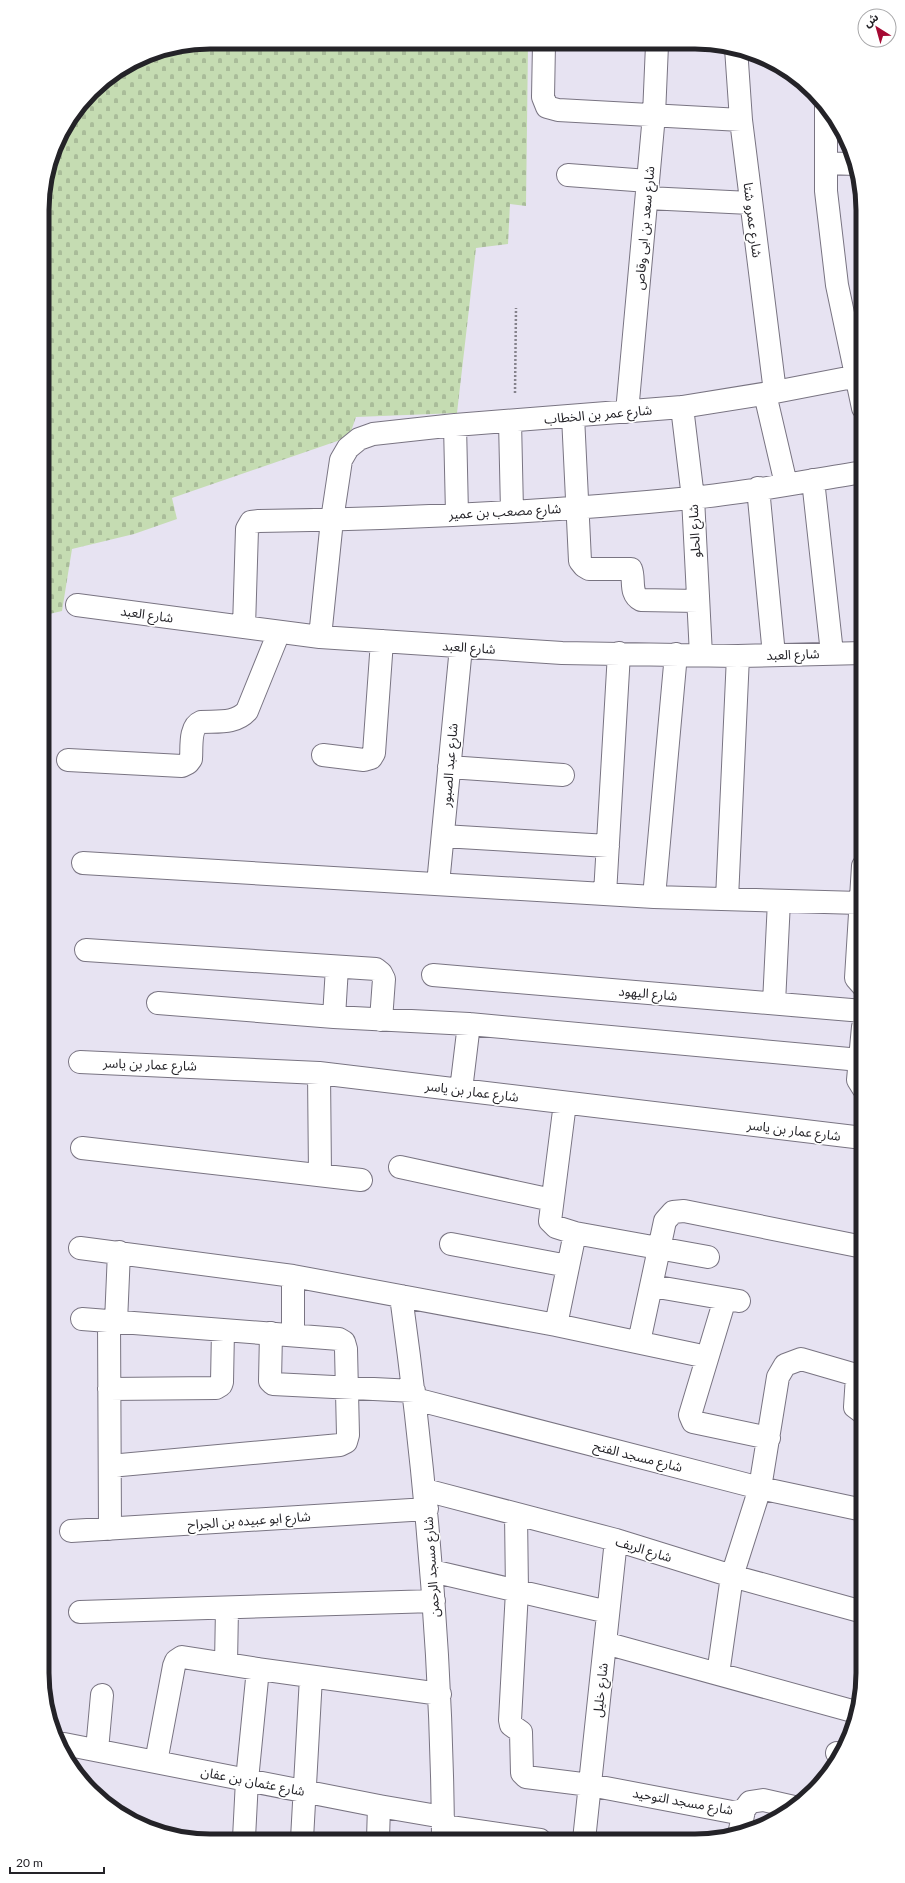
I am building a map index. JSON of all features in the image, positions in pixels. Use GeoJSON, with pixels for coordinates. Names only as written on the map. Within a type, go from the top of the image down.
{"type":"FeatureCollection","features":[{"type":"Feature","properties":{"kind":"street"},"geometry":{"type":"LineString","coordinates":[[544,49],[544,97],[547,106],[558,110],[740,120]]}},
{"type":"Feature","properties":{"kind":"street","name":"شارع سعد بن ابى وقاص"},"geometry":{"type":"LineString","coordinates":[[627,412],[648,190],[654,115],[657,49]]}},
{"type":"Feature","properties":{"kind":"street","name":"شارع عمرو شتا"},"geometry":{"type":"LineString","coordinates":[[736,54],[740,120],[770,393],[786,484]]}},
{"type":"Feature","properties":{"kind":"street"},"geometry":{"type":"LineString","coordinates":[[826,116],[826,191],[837,285],[856,360]]}},
{"type":"Feature","properties":{"kind":"street"},"geometry":{"type":"LineString","coordinates":[[826,163],[849,164]]}},
{"type":"Feature","properties":{"kind":"street"},"geometry":{"type":"LineString","coordinates":[[568,175],[648,190],[750,203]]}},
{"type":"Feature","properties":{"kind":"street","name":"شارع عمر بن الخطاب"},"geometry":{"type":"LineString","coordinates":[[332,520],[341,460],[348,448],[359,439],[373,434],[455,425],[682,407],[770,393],[856,377]]}},
{"type":"Feature","properties":{"kind":"street","name":"شارع الحلو"},"geometry":{"type":"LineString","coordinates":[[682,407],[692,498],[701,655]]}},
{"type":"Feature","properties":{"kind":"street"},"geometry":{"type":"LineString","coordinates":[[573,416],[580,561],[589,569],[631,569],[634,593],[636,597],[641,600],[698,601]]}},
{"type":"Feature","properties":{"kind":"street"},"geometry":{"type":"LineString","coordinates":[[512,421],[512,511]]}},
{"type":"Feature","properties":{"kind":"street"},"geometry":{"type":"LineString","coordinates":[[455,425],[457,514]]}},
{"type":"Feature","properties":{"kind":"street","name":"شارع مصعب بن عمير"},"geometry":{"type":"LineString","coordinates":[[244,627],[247,529],[251,522],[457,514],[578,507],[692,498],[856,473]]}},
{"type":"Feature","properties":{"kind":"street"},"geometry":{"type":"LineString","coordinates":[[813,480],[832,653]]}},
{"type":"Feature","properties":{"kind":"street"},"geometry":{"type":"LineString","coordinates":[[758,488],[774,655]]}},
{"type":"Feature","properties":{"kind":"street"},"geometry":{"type":"LineString","coordinates":[[320,637],[332,520]]}},
{"type":"Feature","properties":{"kind":"street","name":"شارع العبد"},"geometry":{"type":"LineString","coordinates":[[77,605],[320,637],[562,653],[738,656],[856,653]]}},
{"type":"Feature","properties":{"kind":"street"},"geometry":{"type":"LineString","coordinates":[[68,760],[182,766],[188,763],[191,759],[194,728],[197,724],[201,722],[234,720],[241,717],[247,711],[279,632]]}},
{"type":"Feature","properties":{"kind":"street"},"geometry":{"type":"LineString","coordinates":[[323,755],[364,760],[371,758],[374,753],[382,641]]}},
{"type":"Feature","properties":{"kind":"street","name":"شارع عبد الصبور"},"geometry":{"type":"LineString","coordinates":[[438,884],[460,646]]}},
{"type":"Feature","properties":{"kind":"street"},"geometry":{"type":"LineString","coordinates":[[605,894],[619,653]]}},
{"type":"Feature","properties":{"kind":"street"},"geometry":{"type":"LineString","coordinates":[[654,897],[676,654]]}},
{"type":"Feature","properties":{"kind":"street"},"geometry":{"type":"LineString","coordinates":[[727,899],[738,656]]}},
{"type":"Feature","properties":{"kind":"street"},"geometry":{"type":"LineString","coordinates":[[449,767],[563,775]]}},
{"type":"Feature","properties":{"kind":"street"},"geometry":{"type":"LineString","coordinates":[[443,836],[608,846]]}},
{"type":"Feature","properties":{"kind":"street"},"geometry":{"type":"LineString","coordinates":[[83,863],[654,897],[856,903]]}},
{"type":"Feature","properties":{"kind":"street"},"geometry":{"type":"LineString","coordinates":[[774,1003],[779,901]]}},
{"type":"Feature","properties":{"kind":"street"},"geometry":{"type":"LineString","coordinates":[[86,950],[376,969],[384,978],[381,1020]]}},
{"type":"Feature","properties":{"kind":"street"},"geometry":{"type":"LineString","coordinates":[[334,1017],[337,967]]}},
{"type":"Feature","properties":{"kind":"street","name":"شارع اليهود"},"geometry":{"type":"LineString","coordinates":[[433,975],[856,1010]]}},
{"type":"Feature","properties":{"kind":"street"},"geometry":{"type":"LineString","coordinates":[[158,1003],[334,1017],[469,1024],[856,1060]]}},
{"type":"Feature","properties":{"kind":"street"},"geometry":{"type":"LineString","coordinates":[[461,1090],[469,1024]]}},
{"type":"Feature","properties":{"kind":"street","name":"شارع عمار بن ياسر"},"geometry":{"type":"LineString","coordinates":[[80,1062],[318,1073],[856,1137]]}},
{"type":"Feature","properties":{"kind":"street"},"geometry":{"type":"LineString","coordinates":[[318,1073],[320,1175]]}},
{"type":"Feature","properties":{"kind":"street"},"geometry":{"type":"LineString","coordinates":[[565,1103],[550,1221],[556,1227],[575,1233],[708,1257]]}},
{"type":"Feature","properties":{"kind":"street"},"geometry":{"type":"LineString","coordinates":[[82,1148],[360,1180]]}},
{"type":"Feature","properties":{"kind":"street"},"geometry":{"type":"LineString","coordinates":[[400,1167],[552,1200]]}},
{"type":"Feature","properties":{"kind":"street"},"geometry":{"type":"LineString","coordinates":[[639,1342],[665,1221],[672,1212],[684,1211],[856,1246]]}},
{"type":"Feature","properties":{"kind":"street"},"geometry":{"type":"LineString","coordinates":[[556,1324],[575,1233]]}},
{"type":"Feature","properties":{"kind":"street"},"geometry":{"type":"LineString","coordinates":[[451,1244],[568,1266]]}},
{"type":"Feature","properties":{"kind":"street"},"geometry":{"type":"LineString","coordinates":[[80,1248],[293,1276],[556,1324],[707,1357]]}},
{"type":"Feature","properties":{"kind":"street"},"geometry":{"type":"LineString","coordinates":[[110,1529],[109,1389],[119,1252]]}},
{"type":"Feature","properties":{"kind":"street"},"geometry":{"type":"LineString","coordinates":[[293,1276],[293,1335]]}},
{"type":"Feature","properties":{"kind":"street"},"geometry":{"type":"LineString","coordinates":[[652,1286],[732,1300],[707,1357],[690,1419],[693,1422],[769,1438]]}},
{"type":"Feature","properties":{"kind":"street","name":"شارع مسجد الرحمن"},"geometry":{"type":"LineString","coordinates":[[401,1296],[415,1395],[432,1571],[440,1694],[443,1827]]}},
{"type":"Feature","properties":{"kind":"street"},"geometry":{"type":"LineString","coordinates":[[82,1320],[339,1338],[344,1342],[346,1349],[348,1435],[346,1442],[340,1445],[110,1466]]}},
{"type":"Feature","properties":{"kind":"street"},"geometry":{"type":"LineString","coordinates":[[109,1389],[216,1388],[221,1385],[222,1382],[223,1330]]}},
{"type":"Feature","properties":{"kind":"street","name":"شارع مسجد الفتح"},"geometry":{"type":"LineString","coordinates":[[271,1333],[270,1381],[273,1384],[347,1387],[415,1395],[760,1488],[856,1509]]}},
{"type":"Feature","properties":{"kind":"street"},"geometry":{"type":"LineString","coordinates":[[718,1674],[732,1576],[760,1488],[778,1377],[785,1365],[801,1358],[856,1376]]}},
{"type":"Feature","properties":{"kind":"street","name":"شارع الريف"},"geometry":{"type":"LineString","coordinates":[[426,1499],[516,1514],[616,1540],[732,1576],[856,1610]]}},
{"type":"Feature","properties":{"kind":"street","name":"شارع ابو عبيده بن الجراح"},"geometry":{"type":"LineString","coordinates":[[70,1531],[110,1529],[426,1499]]}},
{"type":"Feature","properties":{"kind":"street","name":"شارع مسجد التوحيد"},"geometry":{"type":"LineString","coordinates":[[516,1514],[517,1591],[510,1720],[511,1724],[521,1732],[522,1773],[526,1777],[590,1784],[732,1812],[744,1810],[750,1802],[763,1800],[787,1805]]}},
{"type":"Feature","properties":{"kind":"street","name":"شارع خليل"},"geometry":{"type":"LineString","coordinates":[[585,1834],[616,1540]]}},
{"type":"Feature","properties":{"kind":"street"},"geometry":{"type":"LineString","coordinates":[[432,1571],[608,1612]]}},
{"type":"Feature","properties":{"kind":"street"},"geometry":{"type":"LineString","coordinates":[[80,1612],[434,1601]]}},
{"type":"Feature","properties":{"kind":"street"},"geometry":{"type":"LineString","coordinates":[[226,1664],[227,1608]]}},
{"type":"Feature","properties":{"kind":"street"},"geometry":{"type":"LineString","coordinates":[[605,1643],[852,1711]]}},
{"type":"Feature","properties":{"kind":"street"},"geometry":{"type":"LineString","coordinates":[[156,1762],[176,1661],[182,1657],[311,1677],[440,1694]]}},
{"type":"Feature","properties":{"kind":"street"},"geometry":{"type":"LineString","coordinates":[[244,1834],[247,1780],[258,1669]]}},
{"type":"Feature","properties":{"kind":"street"},"geometry":{"type":"LineString","coordinates":[[302,1834],[311,1677]]}},
{"type":"Feature","properties":{"kind":"street"},"geometry":{"type":"LineString","coordinates":[[97,1750],[102,1695]]}},
{"type":"Feature","properties":{"kind":"street","name":"شارع عثمان بن عفان"},"geometry":{"type":"LineString","coordinates":[[66,1744],[379,1806],[443,1827],[494,1834]]}},
{"type":"Feature","properties":{"kind":"street"},"geometry":{"type":"LineString","coordinates":[[378,1834],[379,1806]]}},
{"type":"Feature","properties":{"kind":"street"},"geometry":{"type":"LineString","coordinates":[[741,1827],[744,1810]]}},
{"type":"Feature","properties":{"kind":"path"},"geometry":{"type":"LineString","coordinates":[[512,421],[516,308]]}},
{"type":"Feature","properties":{"kind":"green space"},"geometry":{"type":"Polygon","coordinates":[[[528,49],[526,206],[510,204],[508,244],[476,248],[457,413],[356,417],[349,437],[172,498],[177,519],[134,534],[72,549],[62,611],[49,614],[49,200],[54,169],[61,149],[82,112],[96,96],[121,76],[149,61],[169,54],[189,50],[528,49]]]}}]}
